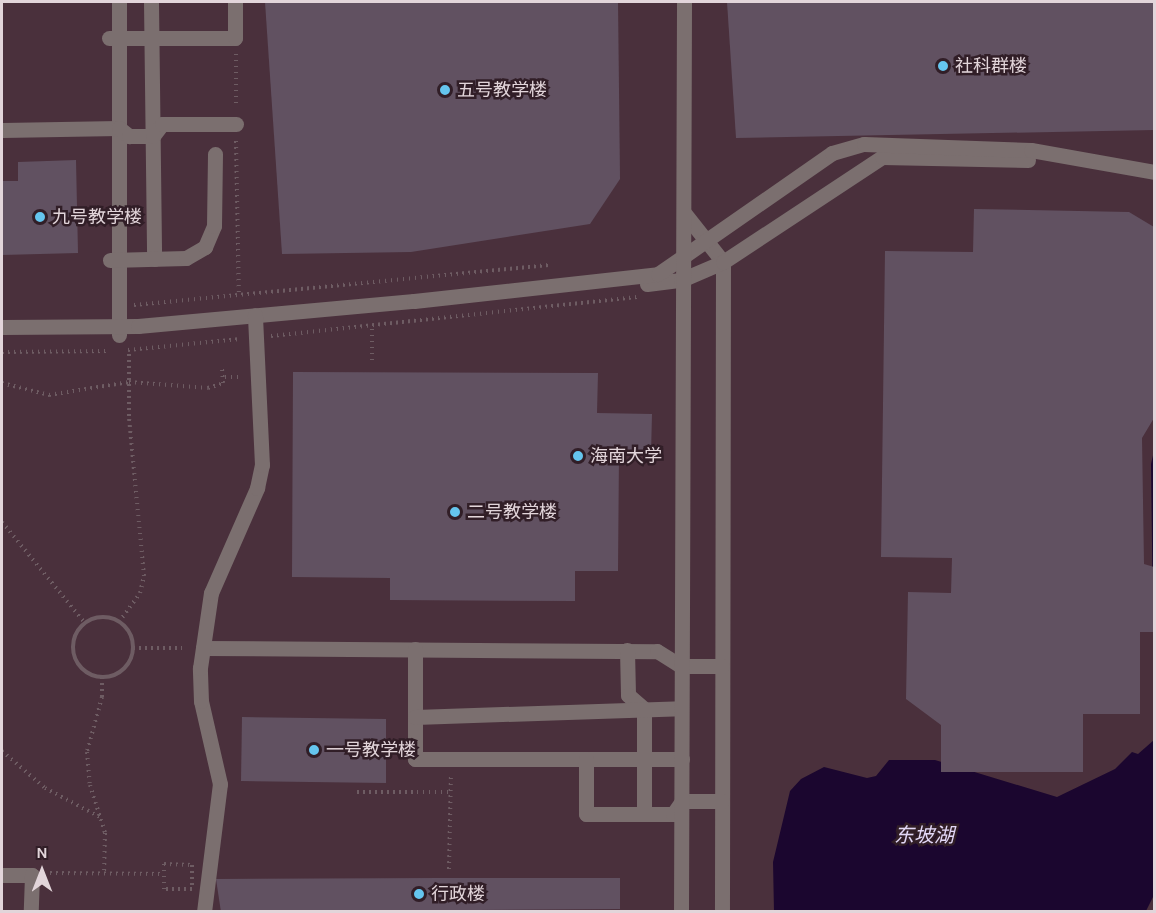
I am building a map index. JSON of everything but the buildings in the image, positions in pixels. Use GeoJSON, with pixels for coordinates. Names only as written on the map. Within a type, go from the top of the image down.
{"type":"FeatureCollection","features":[{"type":"Feature","properties":{"kind":"street"},"geometry":{"type":"LineString","coordinates":[[109,2],[114,38]]}},
{"type":"Feature","properties":{"kind":"street"},"geometry":{"type":"LineString","coordinates":[[114,330],[114,38],[118,2]]}},
{"type":"Feature","properties":{"kind":"street"},"geometry":{"type":"LineString","coordinates":[[151,2],[154,259]]}},
{"type":"Feature","properties":{"kind":"street"},"geometry":{"type":"LineString","coordinates":[[114,38],[235,38],[235,2]]}},
{"type":"Feature","properties":{"kind":"street"},"geometry":{"type":"LineString","coordinates":[[681,912],[681,254],[685,214],[684,2]]}},
{"type":"Feature","properties":{"kind":"street"},"geometry":{"type":"LineString","coordinates":[[2,121],[114,124],[129,136],[153,136]]}},
{"type":"Feature","properties":{"kind":"street"},"geometry":{"type":"LineString","coordinates":[[2,130],[114,124]]}},
{"type":"Feature","properties":{"kind":"street"},"geometry":{"type":"LineString","coordinates":[[153,136],[162,124],[236,124]]}},
{"type":"Feature","properties":{"kind":"street"},"geometry":{"type":"LineString","coordinates":[[255,319],[658,274],[681,254],[832,153],[864,144],[1031,150],[1155,172]]}},
{"type":"Feature","properties":{"kind":"street"},"geometry":{"type":"LineString","coordinates":[[114,260],[186,258],[210,240],[215,216],[215,154]]}},
{"type":"Feature","properties":{"kind":"street"},"geometry":{"type":"LineString","coordinates":[[2,335],[114,330],[255,319],[681,280],[723,262],[882,157],[1029,160],[1155,182]]}},
{"type":"Feature","properties":{"kind":"street"},"geometry":{"type":"LineString","coordinates":[[685,214],[723,262],[722,912]]}},
{"type":"Feature","properties":{"kind":"street"},"geometry":{"type":"LineString","coordinates":[[114,260],[119,306],[114,330]]}},
{"type":"Feature","properties":{"kind":"street"},"geometry":{"type":"LineString","coordinates":[[204,912],[220,784],[201,701],[203,648],[211,593],[257,488],[262,465],[255,319]]}},
{"type":"Feature","properties":{"kind":"street"},"geometry":{"type":"LineString","coordinates":[[2,327],[114,330]]}},
{"type":"Feature","properties":{"kind":"street"},"geometry":{"type":"LineString","coordinates":[[203,648],[657,651],[681,666],[722,666]]}},
{"type":"Feature","properties":{"kind":"street"},"geometry":{"type":"LineString","coordinates":[[415,649],[415,759],[682,759]]}},
{"type":"Feature","properties":{"kind":"street"},"geometry":{"type":"LineString","coordinates":[[627,650],[628,695],[644,710],[644,814]]}},
{"type":"Feature","properties":{"kind":"street"},"geometry":{"type":"LineString","coordinates":[[415,717],[681,708]]}},
{"type":"Feature","properties":{"kind":"street"},"geometry":{"type":"LineString","coordinates":[[586,759],[586,814],[673,814],[682,801]]}},
{"type":"Feature","properties":{"kind":"street"},"geometry":{"type":"LineString","coordinates":[[682,801],[722,801]]}},
{"type":"Feature","properties":{"kind":"street"},"geometry":{"type":"LineString","coordinates":[[2,875],[32,875],[31,912]]}},
{"type":"Feature","properties":{"kind":"path"},"geometry":{"type":"LineString","coordinates":[[235,38],[239,296],[255,319]]}},
{"type":"Feature","properties":{"kind":"path"},"geometry":{"type":"LineString","coordinates":[[119,306],[561,265]]}},
{"type":"Feature","properties":{"kind":"path"},"geometry":{"type":"LineString","coordinates":[[372,326],[372,360]]}},
{"type":"Feature","properties":{"kind":"path"},"geometry":{"type":"LineString","coordinates":[[119,622],[140,593],[144,576],[129,382],[129,350]]}},
{"type":"Feature","properties":{"kind":"path"},"geometry":{"type":"LineString","coordinates":[[2,383],[49,395],[129,382],[218,387],[225,377],[222,369]]}},
{"type":"Feature","properties":{"kind":"path"},"geometry":{"type":"LineString","coordinates":[[2,522],[84,622]]}},
{"type":"Feature","properties":{"kind":"path"},"geometry":{"type":"LineString","coordinates":[[104,617],[119,622],[129,631],[133,648],[126,667],[102,677],[89,674],[75,660],[73,639],[84,622],[104,617]]}},
{"type":"Feature","properties":{"kind":"path"},"geometry":{"type":"LineString","coordinates":[[133,648],[203,648]]}},
{"type":"Feature","properties":{"kind":"path"},"geometry":{"type":"LineString","coordinates":[[102,677],[102,697],[87,752],[90,785],[105,833],[104,873]]}},
{"type":"Feature","properties":{"kind":"path"},"geometry":{"type":"LineString","coordinates":[[2,751],[45,788],[100,817]]}},
{"type":"Feature","properties":{"kind":"path"},"geometry":{"type":"LineString","coordinates":[[449,869],[451,759]]}},
{"type":"Feature","properties":{"kind":"path"},"geometry":{"type":"LineString","coordinates":[[357,792],[451,792]]}},
{"type":"Feature","properties":{"kind":"path"},"geometry":{"type":"LineString","coordinates":[[164,864],[192,865],[192,890],[164,889],[164,874],[164,864]]}},
{"type":"Feature","properties":{"kind":"path"},"geometry":{"type":"LineString","coordinates":[[41,868],[48,873],[164,874]]}},
{"type":"Feature","properties":{"kind":"shaded area","name":"海南大学"},"geometry":{"type":"Polygon","coordinates":[[[2,2],[1154,2],[1154,911],[2,911],[2,2]]]}},
{"type":"Feature","properties":{"kind":"water"},"geometry":{"type":"Polygon","coordinates":[[[1154,451],[1154,703],[1151,464],[1154,451]]]}},
{"type":"Feature","properties":{"kind":"water","name":"东坡湖"},"geometry":{"type":"Polygon","coordinates":[[[1154,740],[1154,895],[1146,911],[774,912],[773,862],[790,791],[801,779],[824,767],[867,778],[876,776],[889,760],[935,760],[1057,797],[1115,769],[1132,752],[1138,754],[1154,740]]]}},
{"type":"Feature","properties":{"kind":"place","name":"社科群楼"},"geometry":{"type":"Point","coordinates":[943,66]}},
{"type":"Feature","properties":{"kind":"place","name":"五号教学楼"},"geometry":{"type":"Point","coordinates":[445,90]}},
{"type":"Feature","properties":{"kind":"place","name":"九号教学楼"},"geometry":{"type":"Point","coordinates":[40,217]}},
{"type":"Feature","properties":{"kind":"place","name":"海南大学"},"geometry":{"type":"Point","coordinates":[578,456]}},
{"type":"Feature","properties":{"kind":"place","name":"二号教学楼"},"geometry":{"type":"Point","coordinates":[455,512]}},
{"type":"Feature","properties":{"kind":"place","name":"一号教学楼"},"geometry":{"type":"Point","coordinates":[314,750]}},
{"type":"Feature","properties":{"kind":"place","name":"行政楼"},"geometry":{"type":"Point","coordinates":[419,894]}}]}
